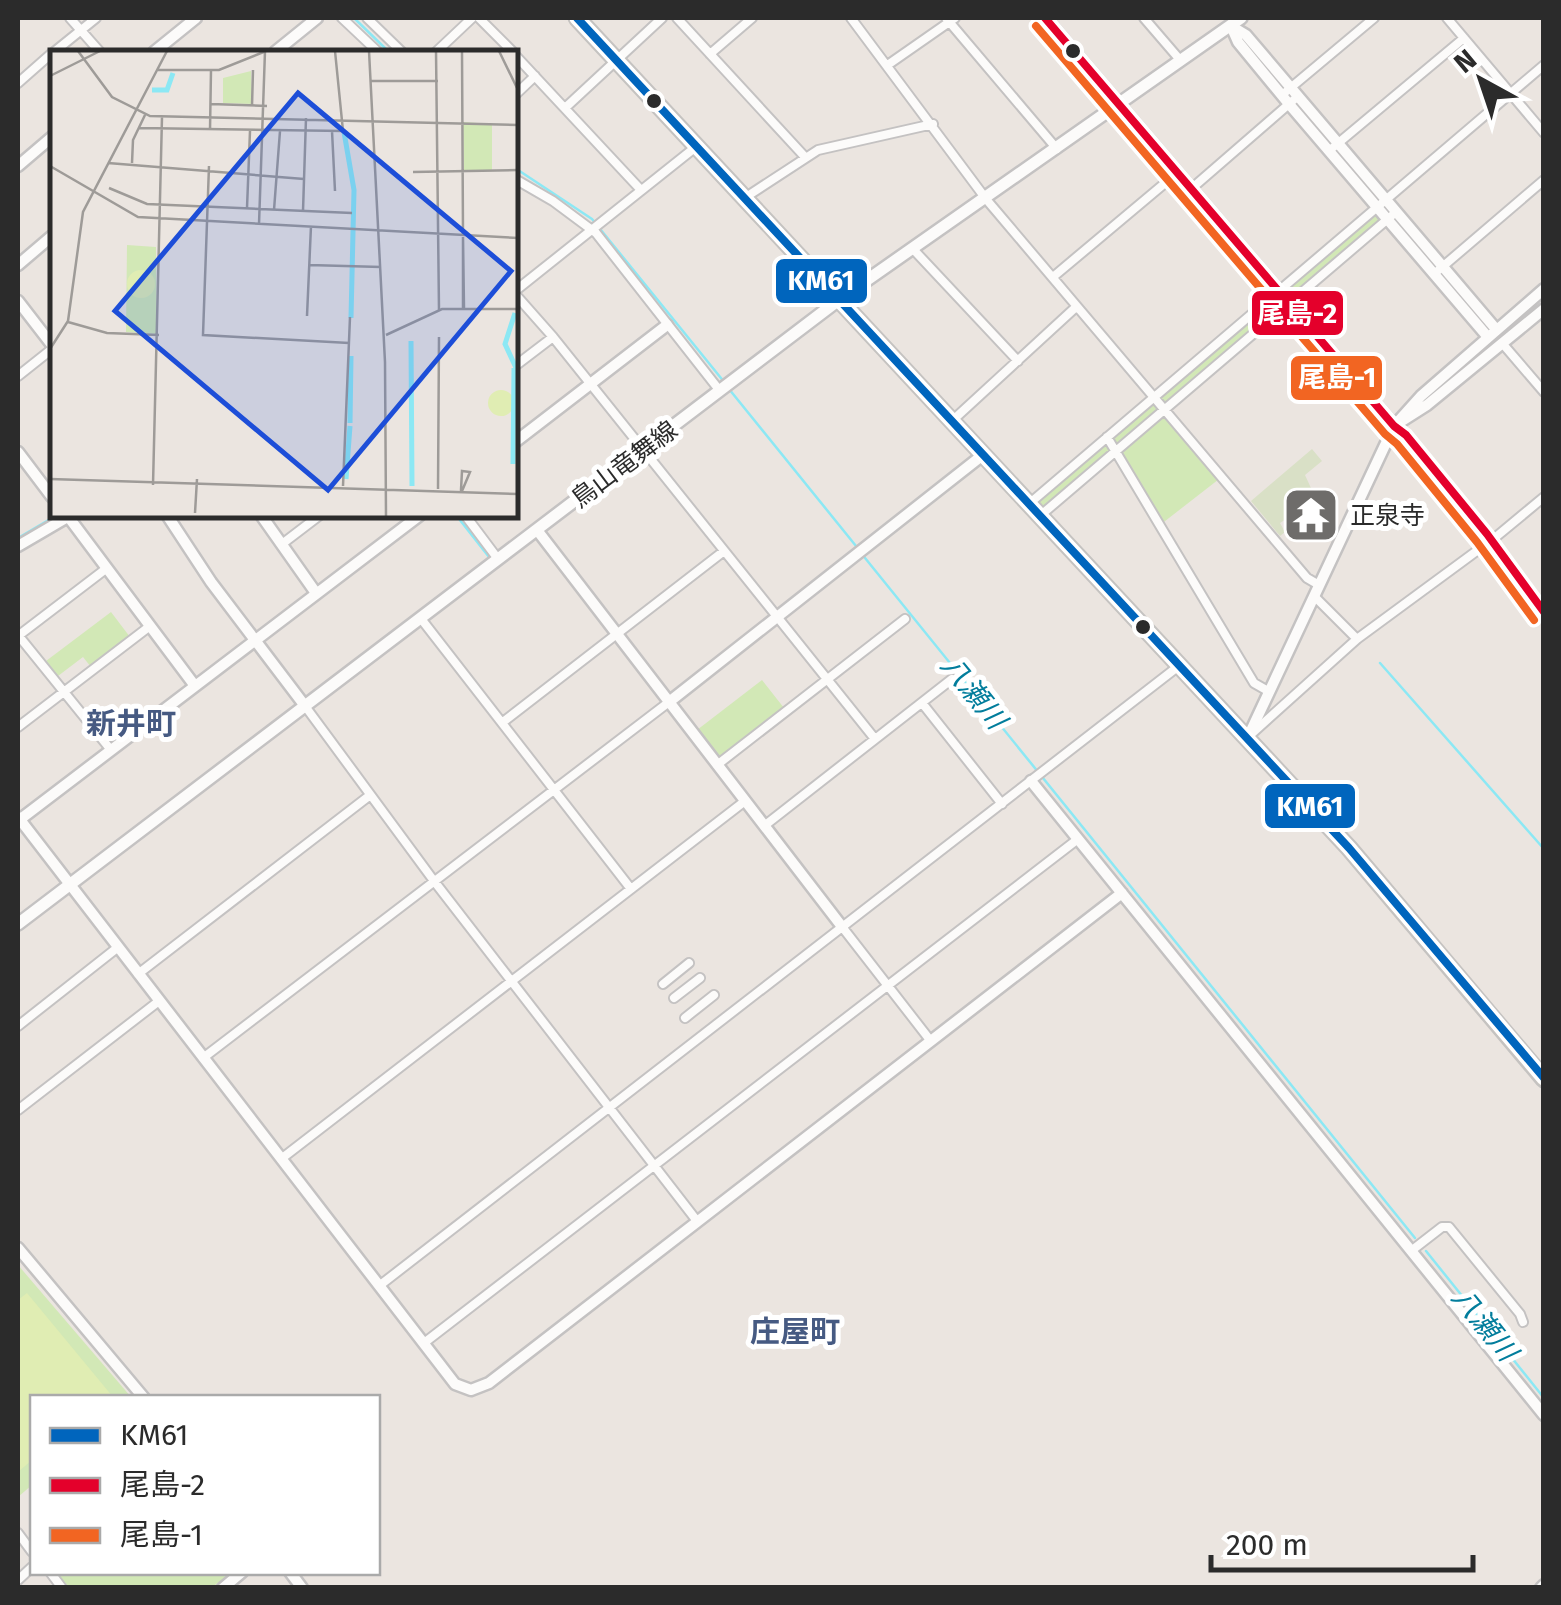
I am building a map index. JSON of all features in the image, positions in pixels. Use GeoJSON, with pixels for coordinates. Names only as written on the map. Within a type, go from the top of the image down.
{"type":"FeatureCollection","features":[{"type":"Feature","properties":{"kind":"highway"},"geometry":{"type":"LineString","coordinates":[[577,18],[1248,737],[1349,848],[1544,1079]]}},
{"type":"Feature","properties":{"kind":"main road","name":"鳥山竜舞線"},"geometry":{"type":"LineString","coordinates":[[18,924],[840,299],[1181,61],[1232,20]]}},
{"type":"Feature","properties":{"kind":"street"},"geometry":{"type":"LineString","coordinates":[[70,18],[98,50]]}},
{"type":"Feature","properties":{"kind":"street"},"geometry":{"type":"LineString","coordinates":[[57,50],[96,18]]}},
{"type":"Feature","properties":{"kind":"street"},"geometry":{"type":"LineString","coordinates":[[156,50],[196,18]]}},
{"type":"Feature","properties":{"kind":"street"},"geometry":{"type":"LineString","coordinates":[[289,48],[317,18]]}},
{"type":"Feature","properties":{"kind":"street"},"geometry":{"type":"LineString","coordinates":[[342,18],[376,50]]}},
{"type":"Feature","properties":{"kind":"street"},"geometry":{"type":"LineString","coordinates":[[367,18],[400,50]]}},
{"type":"Feature","properties":{"kind":"street"},"geometry":{"type":"LineString","coordinates":[[438,50],[476,18],[510,50]]}},
{"type":"Feature","properties":{"kind":"street"},"geometry":{"type":"LineString","coordinates":[[564,108],[662,18]]}},
{"type":"Feature","properties":{"kind":"street"},"geometry":{"type":"LineString","coordinates":[[677,18],[805,157]]}},
{"type":"Feature","properties":{"kind":"street"},"geometry":{"type":"LineString","coordinates":[[710,54],[752,18]]}},
{"type":"Feature","properties":{"kind":"street"},"geometry":{"type":"LineString","coordinates":[[851,18],[986,199],[1356,639]]}},
{"type":"Feature","properties":{"kind":"street"},"geometry":{"type":"LineString","coordinates":[[1045,18],[1394,426],[1406,435],[1544,613]]}},
{"type":"Feature","properties":{"kind":"street"},"geometry":{"type":"LineString","coordinates":[[1144,18],[1181,61]]}},
{"type":"Feature","properties":{"kind":"street"},"geometry":{"type":"LineString","coordinates":[[1191,189],[1374,18]]}},
{"type":"Feature","properties":{"kind":"street"},"geometry":{"type":"LineString","coordinates":[[1447,18],[1544,133]]}},
{"type":"Feature","properties":{"kind":"street"},"geometry":{"type":"LineString","coordinates":[[889,64],[950,19],[1057,149]]}},
{"type":"Feature","properties":{"kind":"street"},"geometry":{"type":"LineString","coordinates":[[1232,20],[1238,42],[1290,96],[1544,392]]}},
{"type":"Feature","properties":{"kind":"street"},"geometry":{"type":"LineString","coordinates":[[1334,147],[1464,38]]}},
{"type":"Feature","properties":{"kind":"street"},"geometry":{"type":"LineString","coordinates":[[18,83],[50,56]]}},
{"type":"Feature","properties":{"kind":"street"},"geometry":{"type":"LineString","coordinates":[[518,58],[641,190]]}},
{"type":"Feature","properties":{"kind":"street"},"geometry":{"type":"LineString","coordinates":[[1035,509],[1107,437],[1544,64]]}},
{"type":"Feature","properties":{"kind":"street"},"geometry":{"type":"LineString","coordinates":[[518,91],[534,76]]}},
{"type":"Feature","properties":{"kind":"street"},"geometry":{"type":"LineString","coordinates":[[746,197],[818,150],[933,124]]}},
{"type":"Feature","properties":{"kind":"street"},"geometry":{"type":"LineString","coordinates":[[18,166],[50,139]]}},
{"type":"Feature","properties":{"kind":"street"},"geometry":{"type":"LineString","coordinates":[[518,290],[697,146]]}},
{"type":"Feature","properties":{"kind":"street"},"geometry":{"type":"LineString","coordinates":[[1053,277],[1177,172]]}},
{"type":"Feature","properties":{"kind":"street"},"geometry":{"type":"LineString","coordinates":[[1438,270],[1544,180]]}},
{"type":"Feature","properties":{"kind":"street"},"geometry":{"type":"LineString","coordinates":[[518,182],[553,201],[590,229],[724,388]]}},
{"type":"Feature","properties":{"kind":"street"},"geometry":{"type":"LineString","coordinates":[[1035,509],[1115,451],[1391,216]]}},
{"type":"Feature","properties":{"kind":"street"},"geometry":{"type":"LineString","coordinates":[[18,265],[50,238]]}},
{"type":"Feature","properties":{"kind":"street"},"geometry":{"type":"LineString","coordinates":[[912,248],[1018,361]]}},
{"type":"Feature","properties":{"kind":"street"},"geometry":{"type":"LineString","coordinates":[[1248,737],[1403,412],[1544,289]]}},
{"type":"Feature","properties":{"kind":"street"},"geometry":{"type":"LineString","coordinates":[[518,296],[875,739]]}},
{"type":"Feature","properties":{"kind":"street"},"geometry":{"type":"LineString","coordinates":[[18,300],[50,344]]}},
{"type":"Feature","properties":{"kind":"street"},"geometry":{"type":"LineString","coordinates":[[954,420],[1076,306]]}},
{"type":"Feature","properties":{"kind":"street"},"geometry":{"type":"LineString","coordinates":[[1394,426],[1410,418],[1544,309]]}},
{"type":"Feature","properties":{"kind":"street"},"geometry":{"type":"LineString","coordinates":[[518,440],[668,325]]}},
{"type":"Feature","properties":{"kind":"street"},"geometry":{"type":"LineString","coordinates":[[1491,332],[1501,344]]}},
{"type":"Feature","properties":{"kind":"street"},"geometry":{"type":"LineString","coordinates":[[518,364],[553,337]]}},
{"type":"Feature","properties":{"kind":"street"},"geometry":{"type":"LineString","coordinates":[[18,376],[50,349]]}},
{"type":"Feature","properties":{"kind":"street"},"geometry":{"type":"LineString","coordinates":[[1107,437],[1254,683],[1267,694],[1271,706],[1280,710]]}},
{"type":"Feature","properties":{"kind":"street"},"geometry":{"type":"LineString","coordinates":[[18,452],[50,494]]}},
{"type":"Feature","properties":{"kind":"street"},"geometry":{"type":"LineString","coordinates":[[203,1058],[984,454]]}},
{"type":"Feature","properties":{"kind":"street"},"geometry":{"type":"LineString","coordinates":[[1248,737],[1356,639],[1490,541],[1544,496]]}},
{"type":"Feature","properties":{"kind":"street"},"geometry":{"type":"LineString","coordinates":[[18,546],[65,518]]}},
{"type":"Feature","properties":{"kind":"street"},"geometry":{"type":"LineString","coordinates":[[70,518],[195,686]]}},
{"type":"Feature","properties":{"kind":"street"},"geometry":{"type":"LineString","coordinates":[[169,518],[369,796],[697,1221]]}},
{"type":"Feature","properties":{"kind":"street"},"geometry":{"type":"LineString","coordinates":[[263,518],[316,593]]}},
{"type":"Feature","properties":{"kind":"street"},"geometry":{"type":"LineString","coordinates":[[282,544],[316,518]]}},
{"type":"Feature","properties":{"kind":"street"},"geometry":{"type":"LineString","coordinates":[[416,518],[18,819],[462,1389],[478,1389],[1122,893]]}},
{"type":"Feature","properties":{"kind":"street"},"geometry":{"type":"LineString","coordinates":[[466,518],[498,560]]}},
{"type":"Feature","properties":{"kind":"street"},"geometry":{"type":"LineString","coordinates":[[537,530],[930,1040]]}},
{"type":"Feature","properties":{"kind":"street"},"geometry":{"type":"LineString","coordinates":[[503,722],[724,551]]}},
{"type":"Feature","properties":{"kind":"street"},"geometry":{"type":"LineString","coordinates":[[107,568],[18,636],[112,750]]}},
{"type":"Feature","properties":{"kind":"street"},"geometry":{"type":"LineString","coordinates":[[717,765],[905,619]]}},
{"type":"Feature","properties":{"kind":"street"},"geometry":{"type":"LineString","coordinates":[[422,620],[631,889]]}},
{"type":"Feature","properties":{"kind":"street"},"geometry":{"type":"LineString","coordinates":[[18,726],[150,626]]}},
{"type":"Feature","properties":{"kind":"street"},"geometry":{"type":"LineString","coordinates":[[379,1286],[1180,664]]}},
{"type":"Feature","properties":{"kind":"street"},"geometry":{"type":"LineString","coordinates":[[764,826],[952,679]]}},
{"type":"Feature","properties":{"kind":"street"},"geometry":{"type":"LineString","coordinates":[[922,702],[1002,804]]}},
{"type":"Feature","properties":{"kind":"street"},"geometry":{"type":"LineString","coordinates":[[1037,777],[1078,840],[1544,1414]]}},
{"type":"Feature","properties":{"kind":"street"},"geometry":{"type":"LineString","coordinates":[[138,974],[369,796]]}},
{"type":"Feature","properties":{"kind":"street"},"geometry":{"type":"LineString","coordinates":[[281,1159],[745,801]]}},
{"type":"Feature","properties":{"kind":"street"},"geometry":{"type":"LineString","coordinates":[[424,1343],[1078,840]]}},
{"type":"Feature","properties":{"kind":"street"},"geometry":{"type":"LineString","coordinates":[[18,1026],[117,948]]}},
{"type":"Feature","properties":{"kind":"street"},"geometry":{"type":"LineString","coordinates":[[662,984],[690,963]]}},
{"type":"Feature","properties":{"kind":"street"},"geometry":{"type":"LineString","coordinates":[[674,998],[700,978]]}},
{"type":"Feature","properties":{"kind":"street"},"geometry":{"type":"LineString","coordinates":[[685,1018],[714,995]]}},
{"type":"Feature","properties":{"kind":"street"},"geometry":{"type":"LineString","coordinates":[[18,1110],[159,1001]]}},
{"type":"Feature","properties":{"kind":"street"},"geometry":{"type":"LineString","coordinates":[[1411,1251],[1442,1226],[1449,1226],[1524,1322]]}},
{"type":"Feature","properties":{"kind":"street"},"geometry":{"type":"LineString","coordinates":[[18,1248],[141,1395]]}},
{"type":"Feature","properties":{"kind":"green space"},"geometry":{"type":"Polygon","coordinates":[[[1376,208],[1387,220],[1165,409],[1223,476],[1160,525],[1115,451],[1041,515],[1030,503],[1376,208]]]}},
{"type":"Feature","properties":{"kind":"green space"},"geometry":{"type":"Polygon","coordinates":[[[1312,449],[1322,461],[1305,475],[1316,499],[1280,523],[1285,532],[1280,536],[1251,501],[1312,449]]]}},
{"type":"Feature","properties":{"kind":"green space"},"geometry":{"type":"Polygon","coordinates":[[[111,612],[130,637],[91,667],[83,657],[58,676],[46,661],[111,612]]]}},
{"type":"Feature","properties":{"kind":"green space"},"geometry":{"type":"Polygon","coordinates":[[[762,680],[784,708],[719,758],[697,730],[762,680]]]}},
{"type":"Feature","properties":{"kind":"green space"},"geometry":{"type":"Polygon","coordinates":[[[18,1265],[129,1395],[30,1395],[30,1487],[18,1497],[18,1265]]]}},
{"type":"Feature","properties":{"kind":"green space"},"geometry":{"type":"Polygon","coordinates":[[[27,1293],[111,1395],[30,1395],[30,1462],[18,1472],[18,1300],[27,1293]]]}},
{"type":"Feature","properties":{"kind":"green space"},"geometry":{"type":"Polygon","coordinates":[[[58,1575],[229,1575],[212,1587],[69,1587],[58,1575]]]}},
{"type":"Feature","properties":{"kind":"waterway","name":"八瀬川"},"geometry":{"type":"LineString","coordinates":[[354,18],[387,50]]}},
{"type":"Feature","properties":{"kind":"waterway","name":"八瀬川"},"geometry":{"type":"LineString","coordinates":[[518,170],[592,219],[725,383]]}},
{"type":"Feature","properties":{"kind":"waterway","name":"八瀬川"},"geometry":{"type":"LineString","coordinates":[[729,389],[856,546]]}},
{"type":"Feature","properties":{"kind":"waterway"},"geometry":{"type":"LineString","coordinates":[[18,538],[52,518]]}},
{"type":"Feature","properties":{"kind":"waterway"},"geometry":{"type":"LineString","coordinates":[[458,518],[489,557]]}},
{"type":"Feature","properties":{"kind":"waterway","name":"八瀬川"},"geometry":{"type":"LineString","coordinates":[[861,553],[1415,1238]]}},
{"type":"Feature","properties":{"kind":"waterway"},"geometry":{"type":"LineString","coordinates":[[1380,663],[1544,849]]}},
{"type":"Feature","properties":{"kind":"waterway","name":"八瀬川"},"geometry":{"type":"LineString","coordinates":[[1426,1251],[1544,1398]]}},
{"type":"Feature","properties":{"kind":"transit line","name":"KM61"},"geometry":{"type":"LineString","coordinates":[[577,18],[1349,848],[1544,1078]]}},
{"type":"Feature","properties":{"kind":"transit line","name":"尾島-2"},"geometry":{"type":"LineString","coordinates":[[1045,18],[1394,426],[1406,435],[1487,534],[1544,612]]}},
{"type":"Feature","properties":{"kind":"transit line","name":"尾島-1"},"geometry":{"type":"LineString","coordinates":[[1036,26],[1397,444],[1534,620]]}},
{"type":"Feature","properties":{"kind":"place","name":"正泉寺"},"geometry":{"type":"Point","coordinates":[1311,515]}},
{"type":"Feature","properties":{"kind":"district","name":"新井町"},"geometry":{"type":"Point","coordinates":[131,724]}},
{"type":"Feature","properties":{"kind":"district","name":"庄屋町"},"geometry":{"type":"Point","coordinates":[795,1332]}}]}
